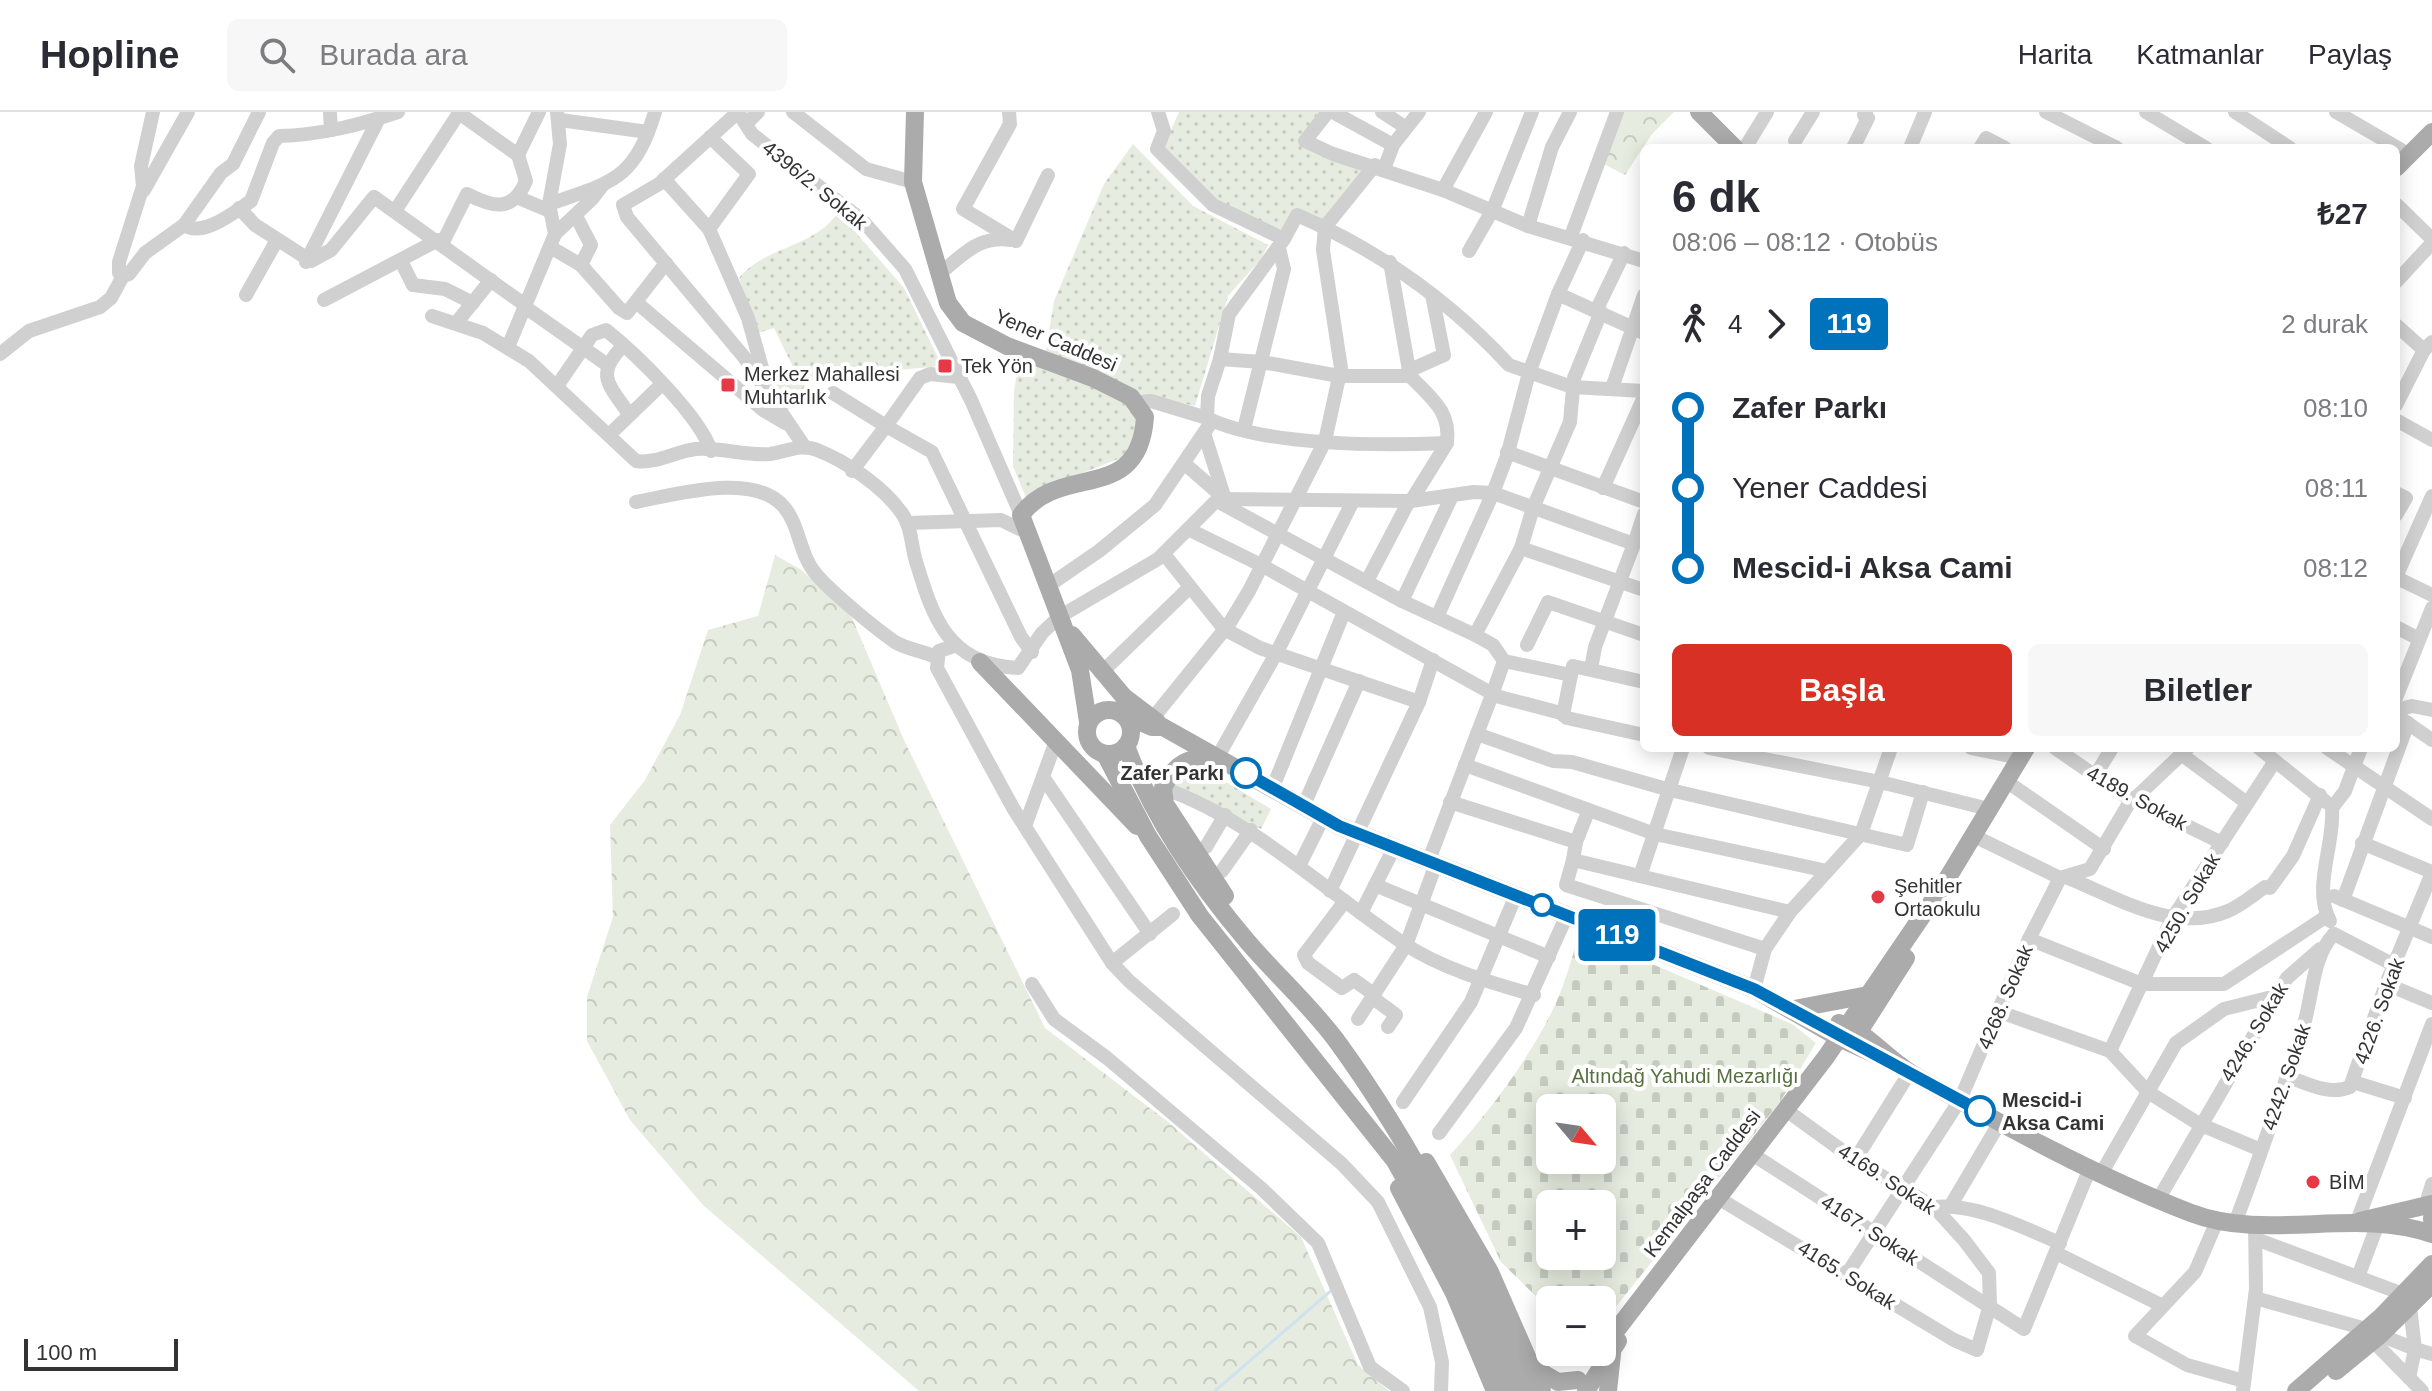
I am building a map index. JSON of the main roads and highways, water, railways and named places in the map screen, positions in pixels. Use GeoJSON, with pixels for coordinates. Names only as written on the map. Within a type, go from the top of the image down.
{"type":"FeatureCollection","features":[{"type":"Feature","properties":{"kind":"main road","name":"Yener Caddesi"},"geometry":{"type":"LineString","coordinates":[[915,112],[913,182],[938,275],[948,303],[963,323],[1007,346],[1093,378],[1137,402],[1145,417],[1144,444],[1127,467],[1034,498],[1022,523],[1035,547],[1059,617]]}},
{"type":"Feature","properties":{"kind":"main road"},"geometry":{"type":"LineString","coordinates":[[1699,112],[1732,144]]}},
{"type":"Feature","properties":{"kind":"main road"},"geometry":{"type":"LineString","coordinates":[[2403,161],[2432,132]]}},
{"type":"Feature","properties":{"kind":"main road"},"geometry":{"type":"LineString","coordinates":[[1059,617],[1080,670],[1088,722],[1087,739],[1094,749],[1105,754],[1117,753],[1156,724]]}},
{"type":"Feature","properties":{"kind":"main road"},"geometry":{"type":"LineString","coordinates":[[1059,617],[1101,673],[1156,724],[1273,787],[1323,818],[1754,989],[1849,1035],[2000,1122],[2158,1200],[2256,1231],[2430,1211]]}},
{"type":"Feature","properties":{"kind":"main road"},"geometry":{"type":"LineString","coordinates":[[980,662],[1148,836]]}},
{"type":"Feature","properties":{"kind":"main road"},"geometry":{"type":"LineString","coordinates":[[1080,670],[1130,724],[1128,743],[1157,815],[1198,879],[1249,943],[1302,997]]}},
{"type":"Feature","properties":{"kind":"main road"},"geometry":{"type":"LineString","coordinates":[[1088,722],[1101,710],[1156,724]]}},
{"type":"Feature","properties":{"kind":"main road","name":"Kemalpaşa Caddesi"},"geometry":{"type":"LineString","coordinates":[[1849,1035],[1868,995],[1944,884],[2023,753]]}},
{"type":"Feature","properties":{"kind":"main road"},"geometry":{"type":"LineString","coordinates":[[1105,754],[1148,836],[1200,916],[1428,1201],[1482,1286],[1527,1391]]}},
{"type":"Feature","properties":{"kind":"main road"},"geometry":{"type":"LineString","coordinates":[[1217,758],[1200,756],[1180,764],[1163,788],[1165,804],[1225,896],[1451,1200],[1501,1292],[1542,1391]]}},
{"type":"Feature","properties":{"kind":"main road","name":"Kemalpaşa Caddesi"},"geometry":{"type":"LineString","coordinates":[[1592,1370],[1789,1112],[1826,1057],[1849,1035],[1913,947],[1944,884]]}},
{"type":"Feature","properties":{"kind":"main road"},"geometry":{"type":"LineString","coordinates":[[1794,1009],[1868,995]]}},
{"type":"Feature","properties":{"kind":"main road"},"geometry":{"type":"LineString","coordinates":[[1794,1009],[1818,1036],[1826,1057]]}},
{"type":"Feature","properties":{"kind":"main road"},"geometry":{"type":"LineString","coordinates":[[1849,1035],[1872,1052],[1905,1069]]}},
{"type":"Feature","properties":{"kind":"main road"},"geometry":{"type":"LineString","coordinates":[[1789,1112],[1849,1035]]}},
{"type":"Feature","properties":{"kind":"main road"},"geometry":{"type":"LineString","coordinates":[[1361,1115],[1454,1293],[1495,1391]]}},
{"type":"Feature","properties":{"kind":"main road"},"geometry":{"type":"LineString","coordinates":[[1392,1119],[1513,1391]]}},
{"type":"Feature","properties":{"kind":"main road"},"geometry":{"type":"LineString","coordinates":[[2357,1221],[2432,1234]]}},
{"type":"Feature","properties":{"kind":"main road"},"geometry":{"type":"LineString","coordinates":[[2313,1391],[2406,1301],[2432,1264]]}},
{"type":"Feature","properties":{"kind":"main road"},"geometry":{"type":"LineString","coordinates":[[2406,1301],[2430,1290]]}},
{"type":"Feature","properties":{"kind":"main road"},"geometry":{"type":"LineString","coordinates":[[2296,1391],[2373,1335]]}},
{"type":"Feature","properties":{"kind":"main road"},"geometry":{"type":"LineString","coordinates":[[1534,1367],[1558,1382],[1592,1370],[1608,1391]]}},
{"type":"Feature","properties":{"kind":"waterway"},"geometry":{"type":"LineString","coordinates":[[1215,1391],[1333,1289]]}},
{"type":"Feature","properties":{"kind":"place","name":"Tek Yön"},"geometry":{"type":"Point","coordinates":[945,366]}},
{"type":"Feature","properties":{"kind":"place","name":"Merkez Mahallesi Muhtarlık"},"geometry":{"type":"Point","coordinates":[728,385]}},
{"type":"Feature","properties":{"kind":"place","name":"Zafer Parkı"},"geometry":{"type":"Point","coordinates":[1246,773]}},
{"type":"Feature","properties":{"kind":"place","name":"Şehitler Ortaokulu"},"geometry":{"type":"Point","coordinates":[1878,897]}},
{"type":"Feature","properties":{"kind":"place","name":"Mescid-i Aksa Cami"},"geometry":{"type":"Point","coordinates":[1980,1111]}},
{"type":"Feature","properties":{"kind":"place","name":"BİM"},"geometry":{"type":"Point","coordinates":[2313,1182]}},
{"type":"Feature","properties":{"kind":"park label","name":"Altındağ Yahudi Mezarlığı"},"geometry":{"type":"Point","coordinates":[1685,1076]}}]}
